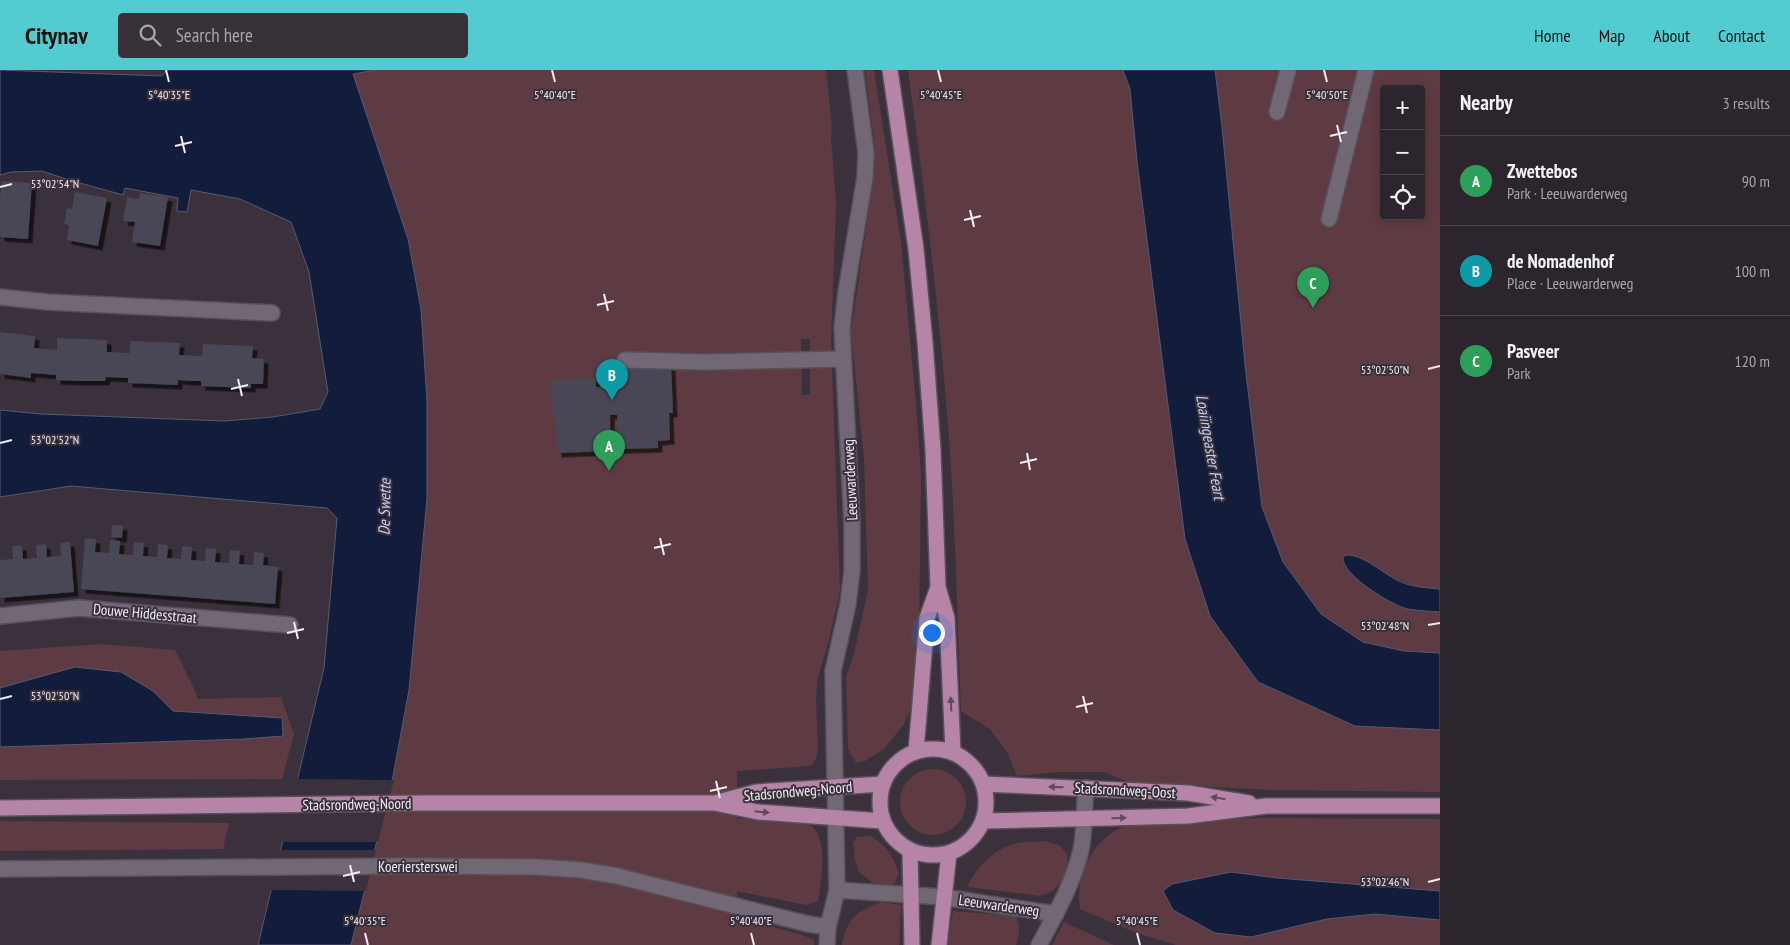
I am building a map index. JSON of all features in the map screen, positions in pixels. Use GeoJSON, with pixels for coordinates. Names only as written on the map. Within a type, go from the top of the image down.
{"type":"FeatureCollection","features":[{"type":"Feature","properties":{"kind":"main road"},"geometry":{"type":"LineString","coordinates":[[890,70],[916,249],[925,342],[933,450],[938,587],[947,618],[953,752]]}},
{"type":"Feature","properties":{"kind":"main road"},"geometry":{"type":"LineString","coordinates":[[916,751],[927,618],[938,587]]}},
{"type":"Feature","properties":{"kind":"main road"},"geometry":{"type":"LineString","coordinates":[[935,749],[953,752],[971,765],[983,784],[986,802],[983,821],[970,841],[949,853],[930,856],[910,851],[893,839],[882,821],[879,802],[882,784],[890,770],[902,758],[916,751],[935,749]]}},
{"type":"Feature","properties":{"kind":"main road","name":"Stadsrondweg-Noord"},"geometry":{"type":"LineString","coordinates":[[714,802],[756,792],[882,784]]}},
{"type":"Feature","properties":{"kind":"main road","name":"Stadsrondweg-Oost"},"geometry":{"type":"LineString","coordinates":[[983,784],[1188,793],[1266,806]]}},
{"type":"Feature","properties":{"kind":"main road","name":"Stadsrondweg-Noord"},"geometry":{"type":"LineString","coordinates":[[0,808],[714,802],[758,812],[836,816],[882,821]]}},
{"type":"Feature","properties":{"kind":"main road","name":"Stadsrondweg-Oost"},"geometry":{"type":"LineString","coordinates":[[983,821],[1188,816],[1266,806],[1440,806]]}},
{"type":"Feature","properties":{"kind":"main road"},"geometry":{"type":"LineString","coordinates":[[910,851],[912,945]]}},
{"type":"Feature","properties":{"kind":"main road","name":"Leeuwarderweg"},"geometry":{"type":"LineString","coordinates":[[939,945],[949,853]]}},
{"type":"Feature","properties":{"kind":"street","name":"Leeuwarderweg"},"geometry":{"type":"LineString","coordinates":[[827,945],[828,927],[837,890],[833,671],[848,604],[852,571],[852,524],[842,328],[865,177],[866,153],[855,70]]}},
{"type":"Feature","properties":{"kind":"street"},"geometry":{"type":"LineString","coordinates":[[1277,112],[1288,70]]}},
{"type":"Feature","properties":{"kind":"street"},"geometry":{"type":"LineString","coordinates":[[1329,219],[1366,70]]}},
{"type":"Feature","properties":{"kind":"street"},"geometry":{"type":"LineString","coordinates":[[0,297],[47,302],[272,313]]}},
{"type":"Feature","properties":{"kind":"street"},"geometry":{"type":"LineString","coordinates":[[625,360],[716,362],[843,359]]}},
{"type":"Feature","properties":{"kind":"street","name":"Douwe Hiddesstraat"},"geometry":{"type":"LineString","coordinates":[[0,616],[79,608],[290,625]]}},
{"type":"Feature","properties":{"kind":"street"},"geometry":{"type":"LineString","coordinates":[[1039,945],[1073,877],[1081,848],[1086,788]]}},
{"type":"Feature","properties":{"kind":"street","name":"Koeriersterswei"},"geometry":{"type":"LineString","coordinates":[[0,869],[409,866],[536,867],[581,870],[617,876],[808,924],[828,927]]}},
{"type":"Feature","properties":{"kind":"street","name":"Leeuwarderweg"},"geometry":{"type":"LineString","coordinates":[[837,890],[943,897],[1056,914]]}},
{"type":"Feature","properties":{"kind":"shaded area"},"geometry":{"type":"Polygon","coordinates":[[[346,70],[826,70],[832,128],[836,204],[831,341],[840,591],[817,681],[818,750],[816,758],[811,766],[737,771],[737,819],[785,818],[803,822],[817,832],[822,850],[822,861],[818,901],[806,905],[737,891],[737,918],[800,934],[814,940],[814,945],[344,945],[346,70]],[[801,339],[802,395],[810,395],[810,339],[801,339]]]}},
{"type":"Feature","properties":{"kind":"shaded area"},"geometry":{"type":"Polygon","coordinates":[[[865,70],[874,70],[901,243],[921,475],[919,632],[914,691],[910,711],[904,724],[884,749],[865,761],[856,763],[848,748],[846,677],[854,654],[868,590],[864,458],[851,332],[874,174],[875,153],[865,70]]]}},
{"type":"Feature","properties":{"kind":"shaded area"},"geometry":{"type":"Polygon","coordinates":[[[908,70],[1123,70],[1130,89],[1137,161],[1185,539],[1210,616],[1258,682],[1355,726],[1440,730],[1440,792],[1272,790],[1190,786],[1128,782],[1104,772],[1060,772],[1017,776],[1008,754],[990,729],[961,711],[954,517],[946,401],[929,235],[908,70]]]}},
{"type":"Feature","properties":{"kind":"shaded area"},"geometry":{"type":"Polygon","coordinates":[[[1215,70],[1440,70],[1440,589],[1412,584],[1385,574],[1386,598],[1406,609],[1440,612],[1440,653],[1404,651],[1363,642],[1321,614],[1283,562],[1262,507],[1245,365],[1215,70]]]}},
{"type":"Feature","properties":{"kind":"shaded area"},"geometry":{"type":"Polygon","coordinates":[[[101,644],[175,650],[197,695],[197,699],[281,697],[294,734],[282,779],[0,780],[0,747],[244,739],[282,718],[173,711],[153,691],[75,667],[0,688],[0,651],[101,644]]]}},
{"type":"Feature","properties":{"kind":"shaded area"},"geometry":{"type":"Polygon","coordinates":[[[933,769],[946,771],[956,779],[964,789],[966,802],[964,815],[956,825],[946,833],[933,835],[920,833],[910,825],[902,815],[900,802],[902,789],[910,779],[920,771],[933,769]]]}},
{"type":"Feature","properties":{"kind":"shaded area"},"geometry":{"type":"Polygon","coordinates":[[[1265,818],[1440,819],[1440,891],[1277,878],[1231,872],[1327,919],[1375,914],[1440,920],[1440,945],[1176,945],[1137,933],[1080,909],[1079,894],[1081,880],[1090,855],[1108,835],[1120,828],[1142,821],[1265,818]]]}},
{"type":"Feature","properties":{"kind":"shaded area"},"geometry":{"type":"Polygon","coordinates":[[[0,821],[229,823],[223,849],[0,851],[0,821]]]}},
{"type":"Feature","properties":{"kind":"shaded area"},"geometry":{"type":"Polygon","coordinates":[[[871,836],[889,852],[894,862],[899,874],[894,884],[886,887],[873,883],[859,872],[853,843],[857,837],[871,836]]]}},
{"type":"Feature","properties":{"kind":"shaded area"},"geometry":{"type":"Polygon","coordinates":[[[1044,841],[1059,845],[1067,854],[1068,866],[1063,880],[1052,891],[1040,896],[967,887],[974,874],[1001,849],[1017,843],[1044,841]]]}},
{"type":"Feature","properties":{"kind":"shaded area"},"geometry":{"type":"Polygon","coordinates":[[[881,902],[901,905],[899,945],[842,945],[847,928],[854,917],[865,909],[881,902]]]}},
{"type":"Feature","properties":{"kind":"shaded area"},"geometry":{"type":"Polygon","coordinates":[[[953,911],[1016,916],[1019,931],[1016,945],[947,945],[953,911]]]}},
{"type":"Feature","properties":{"kind":"shaded area"},"geometry":{"type":"Polygon","coordinates":[[[1064,922],[1114,945],[1052,945],[1064,922]]]}},
{"type":"Feature","properties":{"kind":"water","name":"De Swette"},"geometry":{"type":"Polygon","coordinates":[[[0,70],[162,76],[167,70],[376,70],[353,74],[408,239],[421,309],[427,401],[427,499],[409,690],[393,776],[351,945],[258,945],[324,668],[337,518],[327,508],[71,486],[0,497],[0,410],[41,414],[224,421],[273,417],[320,409],[328,392],[309,272],[291,222],[240,199],[191,190],[187,212],[177,211],[178,198],[125,188],[123,195],[42,171],[11,172],[0,175],[0,70]]]}},
{"type":"Feature","properties":{"kind":"water","name":"Loaiïngeaster Feart"},"geometry":{"type":"Polygon","coordinates":[[[1123,70],[1215,70],[1245,365],[1262,507],[1283,562],[1321,614],[1363,642],[1404,651],[1440,653],[1440,730],[1355,726],[1258,682],[1210,616],[1185,539],[1137,161],[1130,89],[1123,70]]]}},
{"type":"Feature","properties":{"kind":"water"},"geometry":{"type":"Polygon","coordinates":[[[1346,555],[1360,558],[1394,579],[1406,584],[1440,589],[1440,612],[1408,609],[1380,596],[1350,572],[1343,557],[1346,555]]]}},
{"type":"Feature","properties":{"kind":"water"},"geometry":{"type":"Polygon","coordinates":[[[75,667],[121,672],[153,691],[173,711],[282,718],[283,736],[0,747],[0,688],[75,667]]]}},
{"type":"Feature","properties":{"kind":"water"},"geometry":{"type":"Polygon","coordinates":[[[1231,872],[1277,878],[1440,891],[1440,920],[1375,914],[1327,919],[1251,937],[1215,933],[1173,910],[1163,891],[1172,884],[1231,872]]]}},
{"type":"Feature","properties":{"kind":"pier"},"geometry":{"type":"Polygon","coordinates":[[[295,779],[394,780],[378,842],[280,842],[295,779]]]}},
{"type":"Feature","properties":{"kind":"pier"},"geometry":{"type":"Polygon","coordinates":[[[278,850],[376,850],[366,891],[269,890],[278,850]]]}},
{"type":"Feature","properties":{"kind":"building"},"geometry":{"type":"Polygon","coordinates":[[[2,181],[32,183],[28,239],[0,237],[2,181]]]}},
{"type":"Feature","properties":{"kind":"building"},"geometry":{"type":"Polygon","coordinates":[[[75,192],[107,198],[98,246],[67,240],[69,225],[64,224],[67,208],[72,209],[75,192]]]}},
{"type":"Feature","properties":{"kind":"building"},"geometry":{"type":"Polygon","coordinates":[[[140,193],[168,197],[160,246],[132,242],[135,222],[123,221],[127,197],[139,199],[140,193]]]}},
{"type":"Feature","properties":{"kind":"building"},"geometry":{"type":"Polygon","coordinates":[[[0,332],[35,336],[34,348],[57,350],[57,338],[107,340],[107,352],[130,353],[130,341],[180,343],[179,355],[202,356],[203,344],[253,346],[252,358],[264,359],[263,384],[251,384],[251,388],[201,386],[201,381],[178,380],[178,385],[128,383],[128,378],[106,377],[105,381],[80,381],[56,380],[56,375],[31,373],[31,378],[0,374],[0,332]]]}},
{"type":"Feature","properties":{"kind":"building"},"geometry":{"type":"Polygon","coordinates":[[[671,366],[673,413],[669,413],[670,440],[658,441],[658,448],[619,449],[617,415],[610,415],[611,451],[557,453],[556,417],[553,417],[551,380],[596,378],[596,387],[628,386],[627,368],[671,366]]]}},
{"type":"Feature","properties":{"kind":"building"},"geometry":{"type":"Polygon","coordinates":[[[112,525],[123,526],[122,538],[111,537],[112,525]]]}},
{"type":"Feature","properties":{"kind":"building"},"geometry":{"type":"Polygon","coordinates":[[[85,538],[96,539],[95,552],[109,553],[110,540],[120,541],[119,554],[133,555],[134,542],[144,543],[143,556],[157,557],[158,544],[168,545],[167,558],[181,559],[182,546],[192,547],[191,560],[205,561],[206,548],[216,549],[215,562],[229,563],[230,550],[240,551],[239,564],[253,565],[254,552],[264,553],[263,565],[278,567],[275,604],[81,589],[85,538]]]}},
{"type":"Feature","properties":{"kind":"building"},"geometry":{"type":"Polygon","coordinates":[[[70,542],[74,592],[0,598],[0,560],[13,559],[12,546],[22,546],[23,559],[37,558],[36,545],[46,544],[47,557],[61,556],[60,543],[70,542]]]}},
{"type":"Feature","properties":{"kind":"place","name":"Pasveer"},"geometry":{"type":"Point","coordinates":[1313,308]}},
{"type":"Feature","properties":{"kind":"place","name":"de Nomadenhof"},"geometry":{"type":"Point","coordinates":[612,400]}},
{"type":"Feature","properties":{"kind":"place","name":"Zwettebos"},"geometry":{"type":"Point","coordinates":[609,471]}}]}
